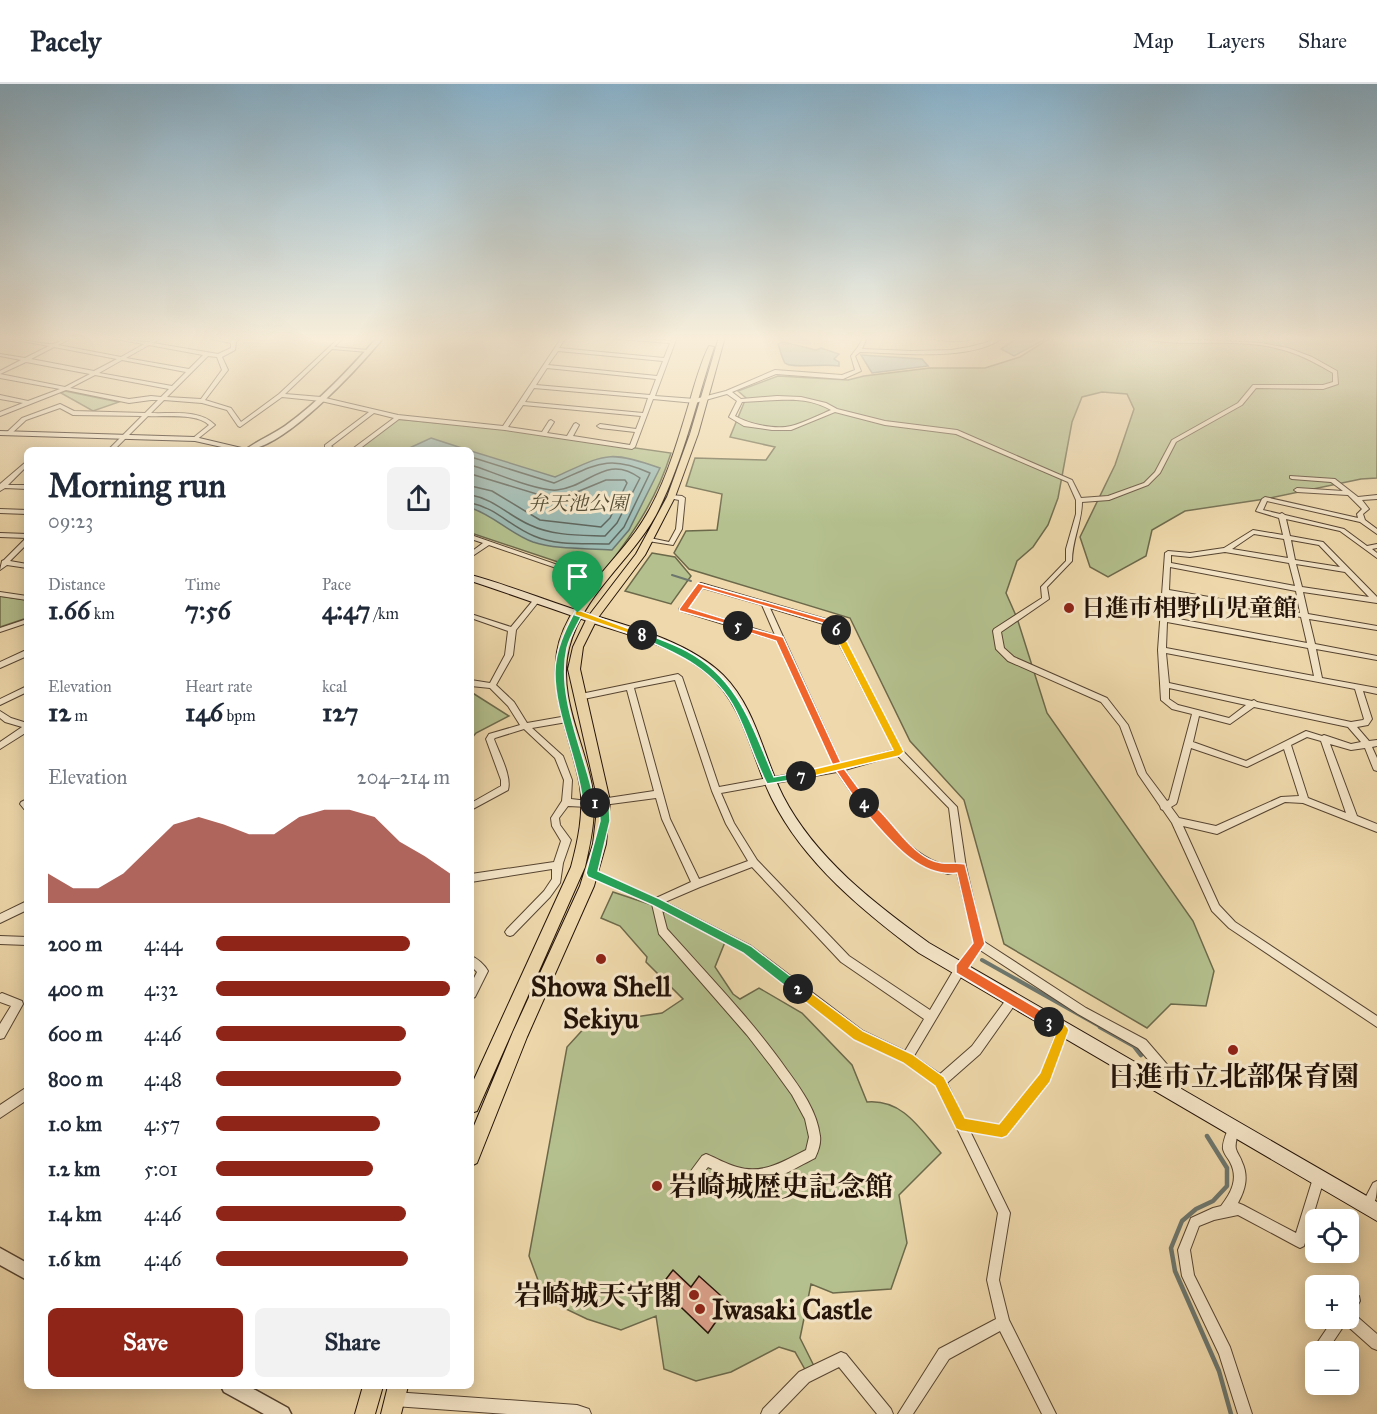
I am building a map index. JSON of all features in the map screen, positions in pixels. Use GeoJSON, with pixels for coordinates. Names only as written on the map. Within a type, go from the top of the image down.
{"type":"FeatureCollection","features":[{"type":"Feature","properties":{"kind":"main road"},"geometry":{"type":"LineString","coordinates":[[474,1098],[578,867],[588,804],[586,786],[567,719],[559,672],[563,646],[585,616],[650,540],[671,497],[699,400]]}},
{"type":"Feature","properties":{"kind":"main road"},"geometry":{"type":"LineString","coordinates":[[474,1149],[512,1053],[591,873],[605,821],[604,801],[574,669],[585,616],[602,582],[649,519],[667,483],[699,400]]}},
{"type":"Feature","properties":{"kind":"main road"},"geometry":{"type":"LineString","coordinates":[[3,433],[195,439],[234,447]]}},
{"type":"Feature","properties":{"kind":"main road"},"geometry":{"type":"LineString","coordinates":[[474,579],[658,641],[683,652],[707,668],[726,686],[741,710],[786,812],[812,849],[839,879],[877,914],[924,948],[1372,1209]]}},
{"type":"Feature","properties":{"kind":"main road"},"geometry":{"type":"LineString","coordinates":[[365,1414],[371,1389]]}},
{"type":"Feature","properties":{"kind":"street"},"geometry":{"type":"LineString","coordinates":[[10,399],[29,403]]}},
{"type":"Feature","properties":{"kind":"street"},"geometry":{"type":"LineString","coordinates":[[0,414],[39,399]]}},
{"type":"Feature","properties":{"kind":"street"},"geometry":{"type":"LineString","coordinates":[[119,399],[129,401],[160,399]]}},
{"type":"Feature","properties":{"kind":"street"},"geometry":{"type":"LineString","coordinates":[[114,447],[161,399]]}},
{"type":"Feature","properties":{"kind":"street"},"geometry":{"type":"LineString","coordinates":[[164,399],[202,400],[229,409],[240,425],[275,399]]}},
{"type":"Feature","properties":{"kind":"street"},"geometry":{"type":"LineString","coordinates":[[321,399],[398,417],[632,447],[651,399]]}},
{"type":"Feature","properties":{"kind":"street"},"geometry":{"type":"LineString","coordinates":[[253,447],[288,427],[321,399]]}},
{"type":"Feature","properties":{"kind":"street"},"geometry":{"type":"LineString","coordinates":[[505,429],[525,399]]}},
{"type":"Feature","properties":{"kind":"street"},"geometry":{"type":"LineString","coordinates":[[677,399],[702,399]]}},
{"type":"Feature","properties":{"kind":"street"},"geometry":{"type":"LineString","coordinates":[[737,399],[740,401],[772,399]]}},
{"type":"Feature","properties":{"kind":"street"},"geometry":{"type":"LineString","coordinates":[[811,399],[835,410],[885,423],[957,432],[1070,481],[1079,500],[1079,514],[1069,549],[1069,561],[1044,587],[1046,599],[997,632],[1000,649],[1011,659],[1104,700],[1124,725],[1142,774],[1176,821],[1215,908],[1232,925],[1377,1022]]}},
{"type":"Feature","properties":{"kind":"street"},"geometry":{"type":"LineString","coordinates":[[1079,500],[1109,498],[1146,484],[1157,473],[1174,441],[1240,404],[1244,399]]}},
{"type":"Feature","properties":{"kind":"street"},"geometry":{"type":"LineString","coordinates":[[740,401],[732,417],[744,424],[772,429],[791,428],[835,410]]}},
{"type":"Feature","properties":{"kind":"street"},"geometry":{"type":"LineString","coordinates":[[523,403],[644,415]]}},
{"type":"Feature","properties":{"kind":"street"},"geometry":{"type":"LineString","coordinates":[[3,433],[24,419],[60,406],[73,413],[195,416],[207,420],[212,425],[195,439]]}},
{"type":"Feature","properties":{"kind":"street"},"geometry":{"type":"LineString","coordinates":[[328,447],[327,446],[373,411]]}},
{"type":"Feature","properties":{"kind":"street"},"geometry":{"type":"LineString","coordinates":[[358,447],[398,417]]}},
{"type":"Feature","properties":{"kind":"street"},"geometry":{"type":"LineString","coordinates":[[543,434],[551,422]]}},
{"type":"Feature","properties":{"kind":"street"},"geometry":{"type":"LineString","coordinates":[[569,438],[576,425]]}},
{"type":"Feature","properties":{"kind":"street"},"geometry":{"type":"LineString","coordinates":[[600,426],[638,430]]}},
{"type":"Feature","properties":{"kind":"street"},"geometry":{"type":"LineString","coordinates":[[1,487],[24,466]]}},
{"type":"Feature","properties":{"kind":"street"},"geometry":{"type":"LineString","coordinates":[[1292,477],[1333,480],[1366,509],[1360,514],[1362,521]]}},
{"type":"Feature","properties":{"kind":"street"},"geometry":{"type":"LineString","coordinates":[[1,487],[24,487]]}},
{"type":"Feature","properties":{"kind":"street"},"geometry":{"type":"LineString","coordinates":[[1297,490],[1350,493]]}},
{"type":"Feature","properties":{"kind":"street"},"geometry":{"type":"LineString","coordinates":[[650,540],[671,544],[679,529],[682,498],[671,497]]}},
{"type":"Feature","properties":{"kind":"street"},"geometry":{"type":"LineString","coordinates":[[1357,499],[1377,497]]}},
{"type":"Feature","properties":{"kind":"street"},"geometry":{"type":"LineString","coordinates":[[1377,532],[1362,521],[1265,499],[1259,511],[1342,530],[1377,555]]}},
{"type":"Feature","properties":{"kind":"street"},"geometry":{"type":"LineString","coordinates":[[0,511],[24,512]]}},
{"type":"Feature","properties":{"kind":"street"},"geometry":{"type":"LineString","coordinates":[[1282,515],[1285,538],[1319,680]]}},
{"type":"Feature","properties":{"kind":"street"},"geometry":{"type":"LineString","coordinates":[[1226,550],[1253,532],[1321,543],[1376,601]]}},
{"type":"Feature","properties":{"kind":"street"},"geometry":{"type":"LineString","coordinates":[[0,535],[24,538]]}},
{"type":"Feature","properties":{"kind":"street"},"geometry":{"type":"LineString","coordinates":[[474,538],[602,582]]}},
{"type":"Feature","properties":{"kind":"street"},"geometry":{"type":"LineString","coordinates":[[0,568],[24,541]]}},
{"type":"Feature","properties":{"kind":"street"},"geometry":{"type":"LineString","coordinates":[[474,553],[488,543]]}},
{"type":"Feature","properties":{"kind":"street"},"geometry":{"type":"LineString","coordinates":[[1366,548],[1377,546]]}},
{"type":"Feature","properties":{"kind":"street"},"geometry":{"type":"LineString","coordinates":[[1254,703],[1230,721],[1175,707],[1165,700],[1162,650],[1168,553],[1190,555],[1226,550],[1347,570]]}},
{"type":"Feature","properties":{"kind":"street"},"geometry":{"type":"LineString","coordinates":[[3,562],[24,566]]}},
{"type":"Feature","properties":{"kind":"street"},"geometry":{"type":"LineString","coordinates":[[1167,565],[1376,601]]}},
{"type":"Feature","properties":{"kind":"street"},"geometry":{"type":"LineString","coordinates":[[780,639],[683,609],[701,585],[833,624],[899,752],[953,807],[961,867],[979,944],[1082,1011],[1142,1044],[1167,1073],[1181,1099]]}},
{"type":"Feature","properties":{"kind":"street"},"geometry":{"type":"LineString","coordinates":[[1166,592],[1377,628]]}},
{"type":"Feature","properties":{"kind":"street"},"geometry":{"type":"LineString","coordinates":[[0,594],[24,598]]}},
{"type":"Feature","properties":{"kind":"street"},"geometry":{"type":"LineString","coordinates":[[492,686],[508,655],[512,630],[537,600]]}},
{"type":"Feature","properties":{"kind":"street"},"geometry":{"type":"LineString","coordinates":[[765,604],[839,768],[860,799],[906,848],[925,862],[948,870],[961,867]]}},
{"type":"Feature","properties":{"kind":"street"},"geometry":{"type":"LineString","coordinates":[[474,617],[512,630]]}},
{"type":"Feature","properties":{"kind":"street"},"geometry":{"type":"LineString","coordinates":[[1165,620],[1377,658]]}},
{"type":"Feature","properties":{"kind":"street"},"geometry":{"type":"LineString","coordinates":[[0,630],[24,622]]}},
{"type":"Feature","properties":{"kind":"street"},"geometry":{"type":"LineString","coordinates":[[1162,650],[1377,691]]}},
{"type":"Feature","properties":{"kind":"street"},"geometry":{"type":"LineString","coordinates":[[0,665],[24,654]]}},
{"type":"Feature","properties":{"kind":"street"},"geometry":{"type":"LineString","coordinates":[[579,697],[678,677],[716,791],[730,824],[754,863],[845,959],[932,1018]]}},
{"type":"Feature","properties":{"kind":"street"},"geometry":{"type":"LineString","coordinates":[[474,683],[492,686],[511,704],[525,726],[559,756],[568,780],[566,802],[555,818],[556,826],[566,840],[565,850],[556,865],[557,880],[547,894],[510,932]]}},
{"type":"Feature","properties":{"kind":"street"},"geometry":{"type":"LineString","coordinates":[[1165,685],[1351,724],[1365,723],[1368,719],[1358,688]]}},
{"type":"Feature","properties":{"kind":"street"},"geometry":{"type":"LineString","coordinates":[[630,687],[666,819],[697,884]]}},
{"type":"Feature","properties":{"kind":"street"},"geometry":{"type":"LineString","coordinates":[[0,702],[24,690]]}},
{"type":"Feature","properties":{"kind":"street"},"geometry":{"type":"LineString","coordinates":[[1164,807],[1173,802],[1190,744],[1196,713]]}},
{"type":"Feature","properties":{"kind":"street"},"geometry":{"type":"LineString","coordinates":[[0,714],[8,720],[24,726]]}},
{"type":"Feature","properties":{"kind":"street"},"geometry":{"type":"LineString","coordinates":[[474,805],[505,788],[505,780],[490,740],[492,736],[525,726],[567,719]]}},
{"type":"Feature","properties":{"kind":"street"},"geometry":{"type":"LineString","coordinates":[[1351,724],[1367,744],[1377,768]]}},
{"type":"Feature","properties":{"kind":"street"},"geometry":{"type":"LineString","coordinates":[[0,746],[24,729]]}},
{"type":"Feature","properties":{"kind":"street"},"geometry":{"type":"LineString","coordinates":[[1190,744],[1247,764],[1306,734],[1351,747],[1377,743]]}},
{"type":"Feature","properties":{"kind":"street"},"geometry":{"type":"LineString","coordinates":[[1324,738],[1353,819]]}},
{"type":"Feature","properties":{"kind":"street"},"geometry":{"type":"LineString","coordinates":[[1287,745],[1304,800]]}},
{"type":"Feature","properties":{"kind":"street"},"geometry":{"type":"LineString","coordinates":[[716,791],[839,768],[899,752]]}},
{"type":"Feature","properties":{"kind":"street"},"geometry":{"type":"LineString","coordinates":[[566,802],[588,804],[659,794]]}},
{"type":"Feature","properties":{"kind":"street"},"geometry":{"type":"LineString","coordinates":[[1176,821],[1217,830],[1284,799],[1304,800],[1377,828]]}},
{"type":"Feature","properties":{"kind":"street"},"geometry":{"type":"LineString","coordinates":[[656,902],[754,863]]}},
{"type":"Feature","properties":{"kind":"street"},"geometry":{"type":"LineString","coordinates":[[474,879],[556,865]]}},
{"type":"Feature","properties":{"kind":"street"},"geometry":{"type":"LineString","coordinates":[[591,873],[656,902],[747,950],[859,1035],[907,1058],[940,1081],[1004,1213],[993,1280],[1003,1322],[1049,1414]]}},
{"type":"Feature","properties":{"kind":"street"},"geometry":{"type":"LineString","coordinates":[[656,902],[662,931],[786,1075],[807,1111],[815,1136],[811,1155],[778,1171],[760,1177],[734,1174],[705,1160],[690,1183]]}},
{"type":"Feature","properties":{"kind":"street"},"geometry":{"type":"LineString","coordinates":[[0,919],[24,907]]}},
{"type":"Feature","properties":{"kind":"street"},"geometry":{"type":"LineString","coordinates":[[0,940],[24,941]]}},
{"type":"Feature","properties":{"kind":"street"},"geometry":{"type":"LineString","coordinates":[[907,1058],[960,969],[979,944]]}},
{"type":"Feature","properties":{"kind":"street"},"geometry":{"type":"LineString","coordinates":[[474,963],[483,971],[474,988]]}},
{"type":"Feature","properties":{"kind":"street"},"geometry":{"type":"LineString","coordinates":[[0,1034],[23,1003],[2,998]]}},
{"type":"Feature","properties":{"kind":"street"},"geometry":{"type":"LineString","coordinates":[[940,1081],[976,1050],[1012,1000]]}},
{"type":"Feature","properties":{"kind":"street"},"geometry":{"type":"LineString","coordinates":[[961,1124],[1002,1131],[1045,1077],[1063,1030]]}},
{"type":"Feature","properties":{"kind":"street"},"geometry":{"type":"LineString","coordinates":[[0,1112],[24,1096]]}},
{"type":"Feature","properties":{"kind":"street"},"geometry":{"type":"LineString","coordinates":[[1225,1211],[1235,1198],[1240,1181],[1239,1165],[1229,1149],[1233,1130]]}},
{"type":"Feature","properties":{"kind":"street"},"geometry":{"type":"LineString","coordinates":[[1245,1414],[1225,1352],[1188,1276],[1184,1250],[1196,1222],[1213,1214],[1239,1209],[1300,1242],[1318,1179]]}},
{"type":"Feature","properties":{"kind":"street"},"geometry":{"type":"LineString","coordinates":[[1372,1209],[1377,1187]]}},
{"type":"Feature","properties":{"kind":"street"},"geometry":{"type":"LineString","coordinates":[[0,1256],[24,1270]]}},
{"type":"Feature","properties":{"kind":"street"},"geometry":{"type":"LineString","coordinates":[[905,1414],[944,1354],[1003,1322]]}},
{"type":"Feature","properties":{"kind":"street"},"geometry":{"type":"LineString","coordinates":[[1359,1327],[1377,1343]]}},
{"type":"Feature","properties":{"kind":"street"},"geometry":{"type":"LineString","coordinates":[[768,1414],[804,1377],[841,1359],[886,1414]]}},
{"type":"Feature","properties":{"kind":"street"},"geometry":{"type":"LineString","coordinates":[[236,1389],[282,1414]]}},
{"type":"Feature","properties":{"kind":"street"},"geometry":{"type":"LineString","coordinates":[[394,1400],[579,1413]]}},
{"type":"Feature","properties":{"kind":"green space"},"geometry":{"type":"Polygon","coordinates":[[[72,399],[105,399],[119,402],[93,411],[72,399]]]}},
{"type":"Feature","properties":{"kind":"green space"},"geometry":{"type":"Polygon","coordinates":[[[746,399],[1081,399],[1072,422],[1058,498],[1048,525],[1033,547],[1017,561],[1006,593],[1017,618],[1047,713],[1193,921],[1214,971],[1206,1006],[1171,1004],[1147,1028],[1004,944],[964,800],[910,741],[850,618],[689,569],[674,553],[686,531],[717,530],[722,494],[686,486],[695,458],[766,460],[775,447],[730,437],[746,399]]]}},
{"type":"Feature","properties":{"kind":"green space"},"geometry":{"type":"Polygon","coordinates":[[[1129,399],[1377,399],[1377,478],[1185,511],[1152,530],[1146,556],[1108,577],[1090,567],[1080,537],[1115,465],[1134,409],[1129,399]]]}},
{"type":"Feature","properties":{"kind":"green space","name":"弁天池公園"},"geometry":{"type":"Polygon","coordinates":[[[397,419],[502,429],[671,453],[658,487],[642,518],[600,576],[474,534],[474,447],[358,447],[397,419]]]}},
{"type":"Feature","properties":{"kind":"green space"},"geometry":{"type":"Polygon","coordinates":[[[652,553],[675,557],[691,576],[671,604],[625,591],[652,553]]]}},
{"type":"Feature","properties":{"kind":"green space"},"geometry":{"type":"Polygon","coordinates":[[[0,596],[24,600],[24,619],[0,627],[0,596]]]}},
{"type":"Feature","properties":{"kind":"green space"},"geometry":{"type":"Polygon","coordinates":[[[474,694],[509,716],[474,735],[474,694]]]}},
{"type":"Feature","properties":{"kind":"green space"},"geometry":{"type":"Polygon","coordinates":[[[613,892],[658,907],[725,942],[715,967],[733,994],[740,999],[759,988],[802,1013],[852,1065],[867,1102],[880,1102],[901,1110],[910,1117],[941,1153],[899,1195],[907,1243],[891,1289],[833,1293],[811,1284],[800,1338],[815,1368],[811,1380],[795,1352],[779,1347],[731,1372],[696,1381],[664,1369],[656,1316],[621,1330],[587,1319],[545,1299],[529,1256],[567,1047],[588,1024],[662,1013],[683,999],[646,962],[647,957],[620,926],[601,918],[613,892]]]}},
{"type":"Feature","properties":{"kind":"water"},"geometry":{"type":"Polygon","coordinates":[[[431,438],[459,447],[412,447],[431,438]]]}},
{"type":"Feature","properties":{"kind":"water"},"geometry":{"type":"Polygon","coordinates":[[[474,452],[555,477],[606,457],[628,458],[660,468],[629,530],[612,550],[542,545],[525,539],[474,509],[474,452]]]}},
{"type":"Feature","properties":{"kind":"building","name":"岩崎城天守閣"},"geometry":{"type":"Polygon","coordinates":[[[673,1270],[691,1287],[699,1276],[729,1303],[708,1333],[660,1287],[673,1270]]]}},
{"type":"Feature","properties":{"kind":"waterway"},"geometry":{"type":"LineString","coordinates":[[672,575],[691,581]]}},
{"type":"Feature","properties":{"kind":"waterway"},"geometry":{"type":"LineString","coordinates":[[982,960],[1103,1028]]}},
{"type":"Feature","properties":{"kind":"waterway"},"geometry":{"type":"LineString","coordinates":[[1100,1027],[1134,1046],[1141,1055]]}},
{"type":"Feature","properties":{"kind":"waterway"},"geometry":{"type":"LineString","coordinates":[[1207,1136],[1227,1168],[1227,1186],[1213,1201],[1196,1209],[1182,1221],[1171,1248],[1175,1271],[1219,1371],[1231,1414]]}},
{"type":"Feature","properties":{"kind":"place","name":"日進市相野山児童館"},"geometry":{"type":"Point","coordinates":[1069,608]}},
{"type":"Feature","properties":{"kind":"place","name":"Showa Shell Sekiyu"},"geometry":{"type":"Point","coordinates":[601,959]}},
{"type":"Feature","properties":{"kind":"place","name":"日進市立北部保育園"},"geometry":{"type":"Point","coordinates":[1233,1050]}},
{"type":"Feature","properties":{"kind":"place","name":"岩崎城歴史記念館"},"geometry":{"type":"Point","coordinates":[657,1186]}},
{"type":"Feature","properties":{"kind":"place","name":"岩崎城天守閣"},"geometry":{"type":"Point","coordinates":[694,1295]}},
{"type":"Feature","properties":{"kind":"place","name":"Iwasaki Castle"},"geometry":{"type":"Point","coordinates":[700,1309]}},
{"type":"Feature","properties":{"kind":"route"},"geometry":{"type":"LineString","coordinates":[[578,613],[563,646],[559,672],[567,719],[586,786],[588,804],[604,801],[605,821],[591,873],[656,902],[747,950],[859,1035],[907,1058],[940,1081],[961,1124],[1002,1131],[1045,1077],[1063,1030],[960,969],[979,944],[961,867],[948,870],[925,862],[906,848],[860,799],[839,768],[780,639],[683,609],[701,585],[833,624],[899,752],[839,768],[771,782],[741,710],[726,686],[707,668],[683,652],[658,641],[578,613]]}}]}
